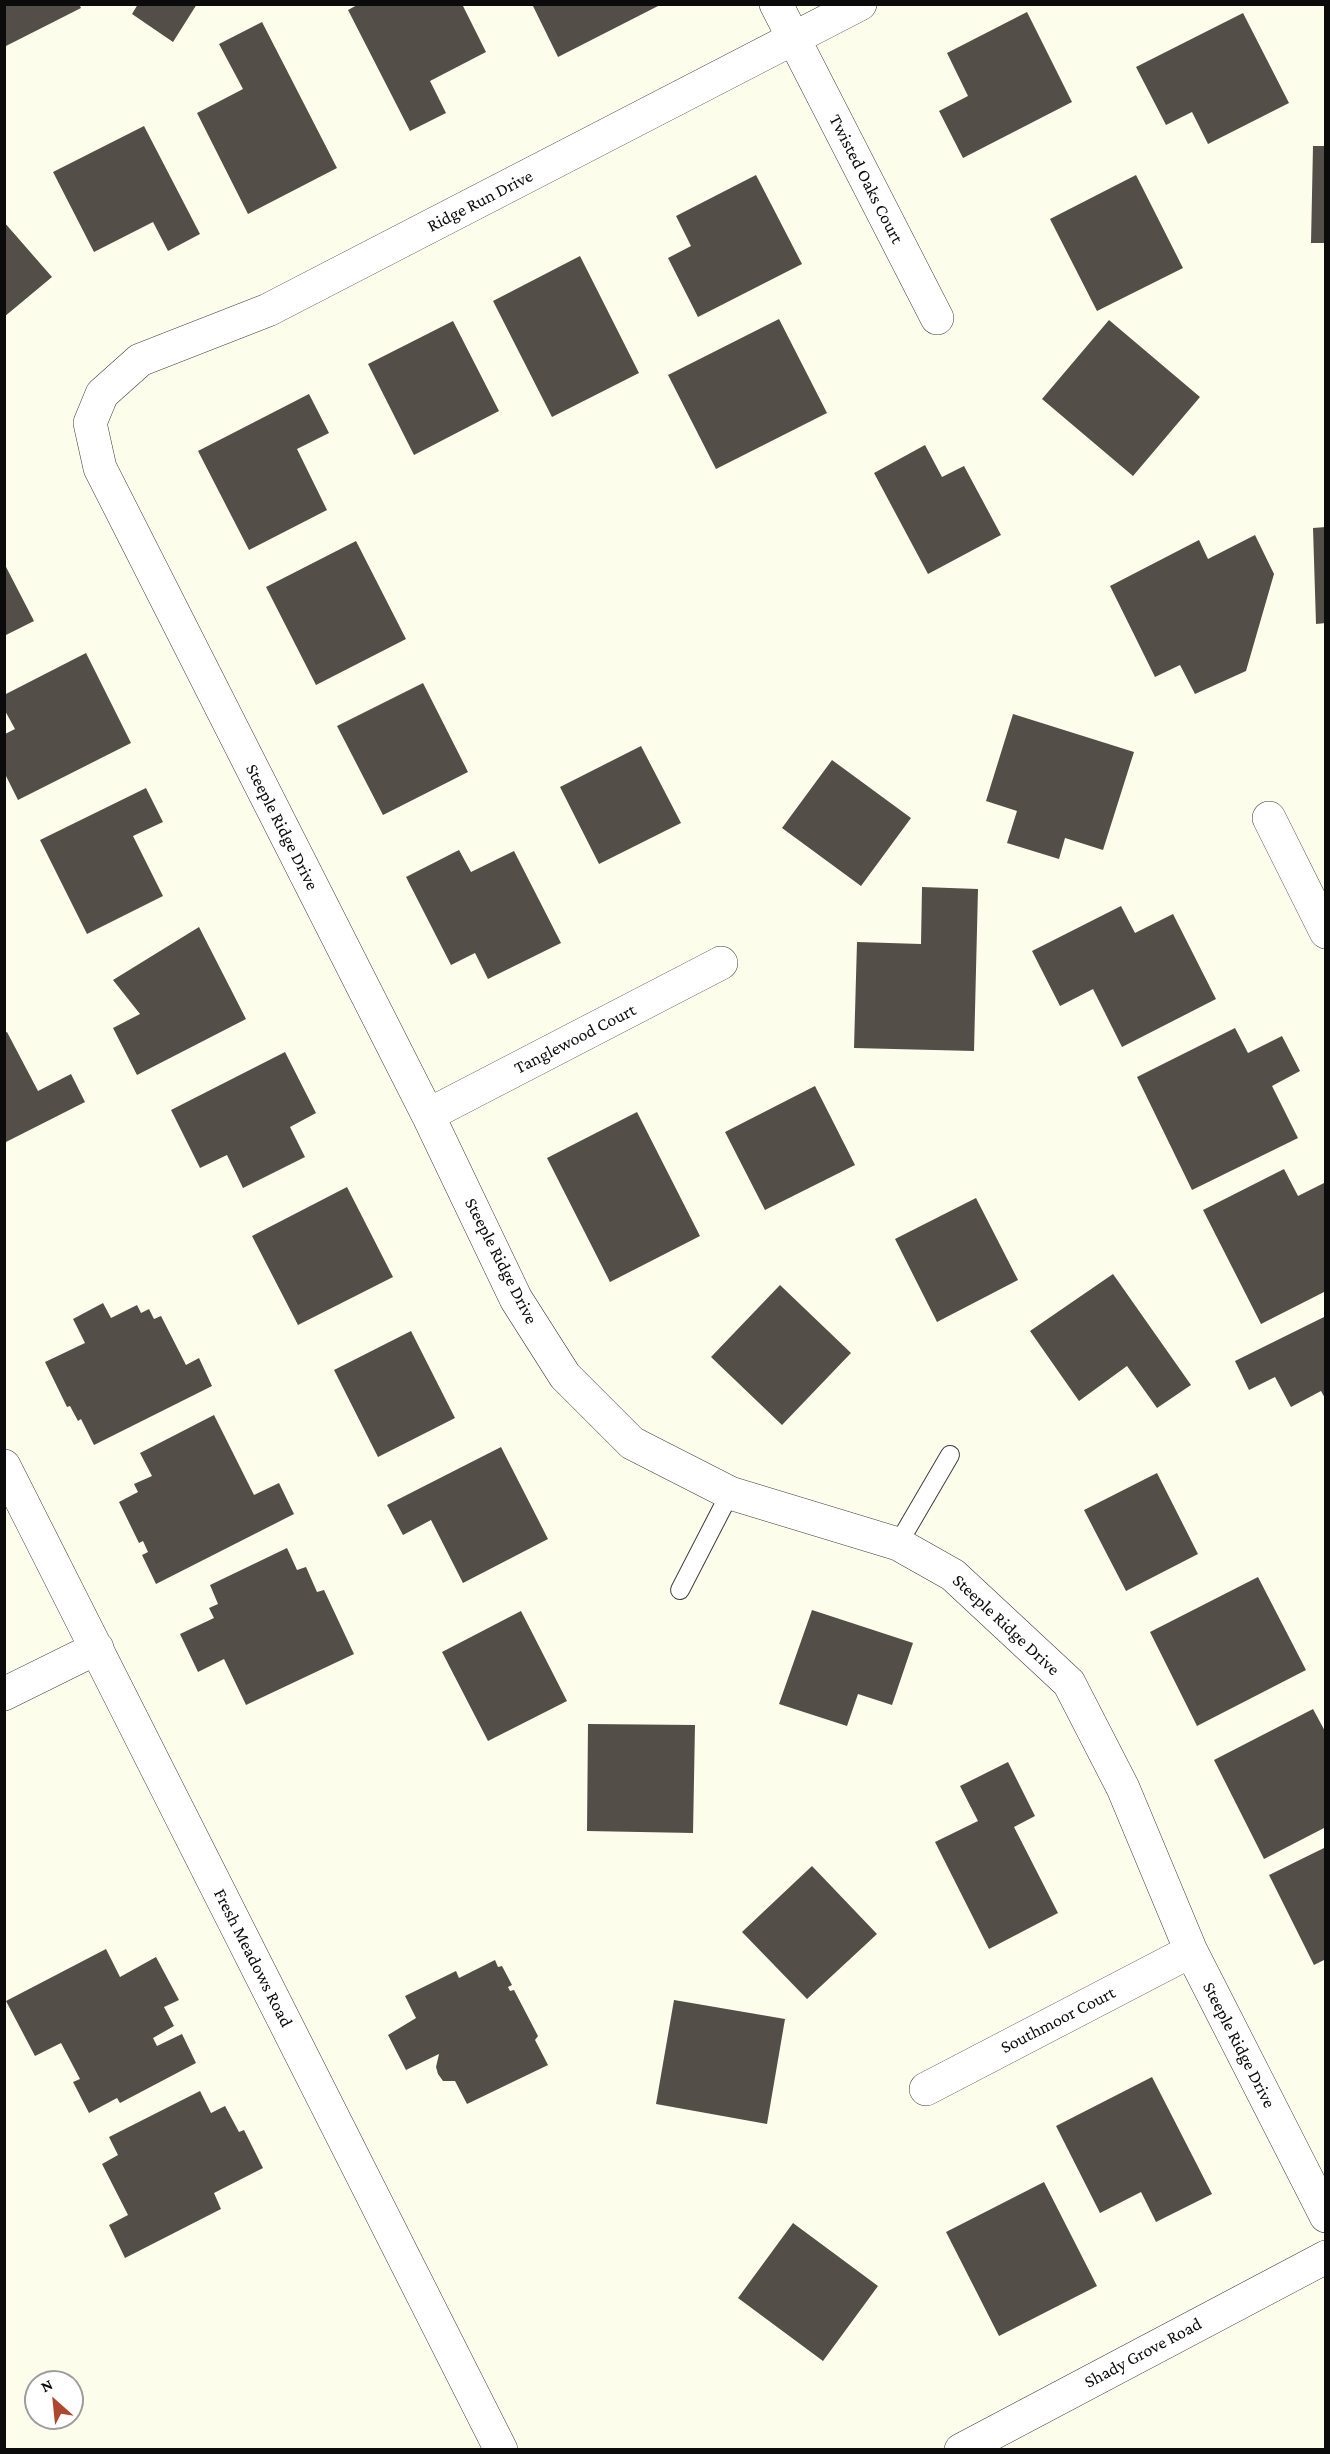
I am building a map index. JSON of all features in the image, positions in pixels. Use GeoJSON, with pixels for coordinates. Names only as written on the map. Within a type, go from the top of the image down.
{"type":"FeatureCollection","features":[{"type":"Feature","properties":{"kind":"street","name":"Twisted Oaks Court"},"geometry":{"type":"LineString","coordinates":[[776,4],[937,318]]}},
{"type":"Feature","properties":{"kind":"street","name":"Ridge Run Drive"},"geometry":{"type":"LineString","coordinates":[[102,394],[140,360],[268,310],[860,4]]}},
{"type":"Feature","properties":{"kind":"street","name":"Steeple Ridge Drive"},"geometry":{"type":"LineString","coordinates":[[102,394],[90,423],[100,468],[428,1115],[516,1299],[566,1376],[632,1443],[730,1493],[898,1544],[953,1575],[1069,1683],[1123,1788],[1191,1951],[1326,2216]]}},
{"type":"Feature","properties":{"kind":"street"},"geometry":{"type":"LineString","coordinates":[[1269,818],[1326,932]]}},
{"type":"Feature","properties":{"kind":"street","name":"Tanglewood Court"},"geometry":{"type":"LineString","coordinates":[[428,1115],[721,963]]}},
{"type":"Feature","properties":{"kind":"street","name":"Fresh Meadows Road"},"geometry":{"type":"LineString","coordinates":[[4,1466],[501,2450]]}},
{"type":"Feature","properties":{"kind":"street"},"geometry":{"type":"LineString","coordinates":[[4,1694],[97,1648]]}},
{"type":"Feature","properties":{"kind":"street","name":"Southmoor Court"},"geometry":{"type":"LineString","coordinates":[[926,2089],[1191,1951]]}},
{"type":"Feature","properties":{"kind":"street","name":"Shady Grove Road"},"geometry":{"type":"LineString","coordinates":[[961,2450],[1326,2257]]}},
{"type":"Feature","properties":{"kind":"lane"},"geometry":{"type":"LineString","coordinates":[[898,1544],[950,1455]]}},
{"type":"Feature","properties":{"kind":"lane"},"geometry":{"type":"LineString","coordinates":[[680,1590],[730,1493]]}},
{"type":"Feature","properties":{"kind":"building"},"geometry":{"type":"Polygon","coordinates":[[[4,4],[79,4],[81,8],[4,47],[4,4]]]}},
{"type":"Feature","properties":{"kind":"building"},"geometry":{"type":"Polygon","coordinates":[[[138,4],[197,4],[173,42],[132,14],[138,4]]]}},
{"type":"Feature","properties":{"kind":"building"},"geometry":{"type":"Polygon","coordinates":[[[359,4],[462,4],[486,52],[430,81],[446,113],[410,131],[348,10],[359,4]]]}},
{"type":"Feature","properties":{"kind":"building"},"geometry":{"type":"Polygon","coordinates":[[[532,4],[662,4],[558,57],[532,4]]]}},
{"type":"Feature","properties":{"kind":"building"},"geometry":{"type":"Polygon","coordinates":[[[1027,12],[1072,102],[963,158],[939,111],[968,96],[947,53],[1027,12]]]}},
{"type":"Feature","properties":{"kind":"building"},"geometry":{"type":"Polygon","coordinates":[[[1243,13],[1289,103],[1208,144],[1192,112],[1166,125],[1136,67],[1243,13]]]}},
{"type":"Feature","properties":{"kind":"building"},"geometry":{"type":"Polygon","coordinates":[[[262,22],[337,168],[248,214],[197,113],[243,89],[219,44],[262,22]]]}},
{"type":"Feature","properties":{"kind":"building"},"geometry":{"type":"Polygon","coordinates":[[[144,126],[200,234],[168,251],[153,222],[94,252],[53,172],[144,126]]]}},
{"type":"Feature","properties":{"kind":"building"},"geometry":{"type":"Polygon","coordinates":[[[1313,146],[1326,146],[1326,243],[1311,243],[1313,146]]]}},
{"type":"Feature","properties":{"kind":"building"},"geometry":{"type":"Polygon","coordinates":[[[756,175],[802,264],[698,317],[668,258],[691,246],[676,216],[756,175]]]}},
{"type":"Feature","properties":{"kind":"building"},"geometry":{"type":"Polygon","coordinates":[[[1136,175],[1183,268],[1097,311],[1050,219],[1136,175]]]}},
{"type":"Feature","properties":{"kind":"building"},"geometry":{"type":"Polygon","coordinates":[[[4,222],[52,277],[4,317],[4,222]]]}},
{"type":"Feature","properties":{"kind":"building"},"geometry":{"type":"Polygon","coordinates":[[[580,256],[639,373],[552,417],[493,301],[580,256]]]}},
{"type":"Feature","properties":{"kind":"building"},"geometry":{"type":"Polygon","coordinates":[[[779,319],[827,413],[716,469],[668,375],[779,319]]]}},
{"type":"Feature","properties":{"kind":"building"},"geometry":{"type":"Polygon","coordinates":[[[1109,320],[1200,397],[1133,476],[1042,399],[1109,320]]]}},
{"type":"Feature","properties":{"kind":"building"},"geometry":{"type":"Polygon","coordinates":[[[453,321],[499,411],[414,455],[368,364],[453,321]]]}},
{"type":"Feature","properties":{"kind":"building"},"geometry":{"type":"Polygon","coordinates":[[[309,394],[329,433],[297,449],[327,510],[249,550],[198,451],[309,394]]]}},
{"type":"Feature","properties":{"kind":"building"},"geometry":{"type":"Polygon","coordinates":[[[925,445],[942,477],[964,466],[1001,535],[928,574],[874,473],[925,445]]]}},
{"type":"Feature","properties":{"kind":"building"},"geometry":{"type":"Polygon","coordinates":[[[1326,527],[1326,623],[1316,624],[1313,528],[1326,527]]]}},
{"type":"Feature","properties":{"kind":"building"},"geometry":{"type":"Polygon","coordinates":[[[1255,535],[1274,574],[1246,671],[1195,694],[1180,665],[1155,677],[1110,586],[1199,540],[1208,559],[1255,535]]]}},
{"type":"Feature","properties":{"kind":"building"},"geometry":{"type":"Polygon","coordinates":[[[356,541],[406,639],[316,685],[266,587],[356,541]]]}},
{"type":"Feature","properties":{"kind":"building"},"geometry":{"type":"Polygon","coordinates":[[[4,563],[34,621],[4,636],[4,563]]]}},
{"type":"Feature","properties":{"kind":"building"},"geometry":{"type":"Polygon","coordinates":[[[86,653],[131,743],[18,800],[5,774],[5,734],[15,729],[4,709],[4,695],[86,653]]]}},
{"type":"Feature","properties":{"kind":"building"},"geometry":{"type":"Polygon","coordinates":[[[423,683],[468,772],[383,815],[337,726],[423,683]]]}},
{"type":"Feature","properties":{"kind":"building"},"geometry":{"type":"Polygon","coordinates":[[[1013,714],[1134,752],[1103,850],[1065,838],[1059,859],[1007,843],[1017,811],[986,801],[1013,714]]]}},
{"type":"Feature","properties":{"kind":"building"},"geometry":{"type":"Polygon","coordinates":[[[641,746],[681,823],[599,864],[560,787],[641,746]]]}},
{"type":"Feature","properties":{"kind":"building"},"geometry":{"type":"Polygon","coordinates":[[[832,760],[911,818],[861,886],[782,828],[832,760]]]}},
{"type":"Feature","properties":{"kind":"building"},"geometry":{"type":"Polygon","coordinates":[[[146,788],[163,822],[133,836],[163,896],[87,934],[40,840],[146,788]]]}},
{"type":"Feature","properties":{"kind":"building"},"geometry":{"type":"Polygon","coordinates":[[[459,850],[471,872],[514,851],[561,943],[488,979],[475,953],[451,965],[406,877],[459,850]]]}},
{"type":"Feature","properties":{"kind":"building"},"geometry":{"type":"Polygon","coordinates":[[[922,887],[978,889],[974,1051],[854,1048],[857,942],[921,944],[922,887]]]}},
{"type":"Feature","properties":{"kind":"building"},"geometry":{"type":"Polygon","coordinates":[[[1121,906],[1135,933],[1173,914],[1216,999],[1122,1047],[1093,989],[1060,1006],[1032,951],[1121,906]]]}},
{"type":"Feature","properties":{"kind":"building"},"geometry":{"type":"Polygon","coordinates":[[[199,927],[246,1019],[137,1075],[113,1028],[140,1014],[113,980],[199,927]]]}},
{"type":"Feature","properties":{"kind":"building"},"geometry":{"type":"Polygon","coordinates":[[[1235,1028],[1248,1053],[1282,1036],[1300,1071],[1272,1086],[1298,1138],[1192,1190],[1137,1077],[1235,1028]]]}},
{"type":"Feature","properties":{"kind":"building"},"geometry":{"type":"Polygon","coordinates":[[[7,1032],[38,1091],[71,1074],[85,1102],[4,1143],[4,1033],[7,1032]]]}},
{"type":"Feature","properties":{"kind":"building"},"geometry":{"type":"Polygon","coordinates":[[[285,1052],[316,1113],[290,1127],[305,1157],[243,1188],[227,1155],[200,1168],[171,1110],[285,1052]]]}},
{"type":"Feature","properties":{"kind":"building"},"geometry":{"type":"Polygon","coordinates":[[[815,1086],[855,1165],[765,1210],[725,1132],[815,1086]]]}},
{"type":"Feature","properties":{"kind":"building"},"geometry":{"type":"Polygon","coordinates":[[[637,1112],[700,1236],[610,1282],[547,1158],[637,1112]]]}},
{"type":"Feature","properties":{"kind":"building"},"geometry":{"type":"Polygon","coordinates":[[[1284,1169],[1298,1196],[1326,1182],[1326,1291],[1261,1324],[1203,1210],[1284,1169]]]}},
{"type":"Feature","properties":{"kind":"building"},"geometry":{"type":"Polygon","coordinates":[[[347,1187],[393,1277],[298,1325],[252,1236],[347,1187]]]}},
{"type":"Feature","properties":{"kind":"building"},"geometry":{"type":"Polygon","coordinates":[[[976,1198],[1018,1280],[937,1322],[895,1239],[976,1198]]]}},
{"type":"Feature","properties":{"kind":"building"},"geometry":{"type":"Polygon","coordinates":[[[1113,1274],[1191,1385],[1157,1408],[1127,1366],[1079,1401],[1030,1331],[1113,1274]]]}},
{"type":"Feature","properties":{"kind":"building"},"geometry":{"type":"Polygon","coordinates":[[[780,1285],[851,1353],[782,1425],[711,1357],[780,1285]]]}},
{"type":"Feature","properties":{"kind":"building"},"geometry":{"type":"Polygon","coordinates":[[[103,1303],[111,1318],[137,1305],[141,1313],[149,1309],[154,1319],[161,1316],[186,1365],[199,1358],[212,1386],[94,1445],[81,1419],[78,1421],[70,1406],[67,1407],[45,1362],[85,1343],[73,1319],[103,1303]]]}},
{"type":"Feature","properties":{"kind":"building"},"geometry":{"type":"Polygon","coordinates":[[[1326,1316],[1326,1400],[1321,1391],[1291,1407],[1275,1377],[1249,1390],[1235,1361],[1326,1316]]]}},
{"type":"Feature","properties":{"kind":"building"},"geometry":{"type":"Polygon","coordinates":[[[411,1331],[455,1418],[378,1457],[334,1370],[411,1331]]]}},
{"type":"Feature","properties":{"kind":"building"},"geometry":{"type":"Polygon","coordinates":[[[214,1415],[254,1495],[279,1483],[294,1514],[156,1584],[142,1555],[148,1552],[143,1541],[139,1543],[119,1502],[138,1492],[134,1484],[152,1476],[140,1453],[214,1415]]]}},
{"type":"Feature","properties":{"kind":"building"},"geometry":{"type":"Polygon","coordinates":[[[501,1447],[548,1539],[463,1583],[431,1520],[403,1535],[387,1505],[501,1447]]]}},
{"type":"Feature","properties":{"kind":"building"},"geometry":{"type":"Polygon","coordinates":[[[1157,1473],[1198,1554],[1126,1591],[1084,1510],[1157,1473]]]}},
{"type":"Feature","properties":{"kind":"building"},"geometry":{"type":"Polygon","coordinates":[[[287,1548],[297,1570],[306,1567],[317,1592],[324,1590],[354,1654],[246,1705],[224,1659],[198,1672],[180,1634],[214,1618],[209,1608],[218,1604],[210,1585],[287,1548]]]}},
{"type":"Feature","properties":{"kind":"building"},"geometry":{"type":"Polygon","coordinates":[[[1258,1577],[1306,1670],[1197,1726],[1150,1632],[1258,1577]]]}},
{"type":"Feature","properties":{"kind":"building"},"geometry":{"type":"Polygon","coordinates":[[[812,1610],[913,1643],[892,1705],[858,1694],[847,1726],[779,1704],[812,1610]]]}},
{"type":"Feature","properties":{"kind":"building"},"geometry":{"type":"Polygon","coordinates":[[[521,1611],[567,1701],[488,1741],[442,1652],[521,1611]]]}},
{"type":"Feature","properties":{"kind":"building"},"geometry":{"type":"Polygon","coordinates":[[[1313,1709],[1326,1733],[1326,1827],[1264,1859],[1214,1760],[1313,1709]]]}},
{"type":"Feature","properties":{"kind":"building"},"geometry":{"type":"Polygon","coordinates":[[[588,1724],[695,1725],[693,1833],[587,1831],[588,1724]]]}},
{"type":"Feature","properties":{"kind":"building"},"geometry":{"type":"Polygon","coordinates":[[[1008,1762],[1035,1816],[1014,1827],[1058,1913],[989,1949],[935,1842],[978,1821],[960,1786],[1008,1762]]]}},
{"type":"Feature","properties":{"kind":"building"},"geometry":{"type":"Polygon","coordinates":[[[1326,1847],[1326,1959],[1314,1965],[1269,1875],[1326,1847]]]}},
{"type":"Feature","properties":{"kind":"building"},"geometry":{"type":"Polygon","coordinates":[[[812,1866],[877,1934],[807,1999],[742,1932],[812,1866]]]}},
{"type":"Feature","properties":{"kind":"building"},"geometry":{"type":"Polygon","coordinates":[[[106,1949],[120,1977],[156,1957],[179,2000],[164,2007],[174,2026],[153,2038],[157,2046],[182,2034],[196,2063],[120,2103],[117,2098],[89,2113],[73,2082],[80,2079],[61,2043],[35,2056],[6,2001],[106,1949]]]}},
{"type":"Feature","properties":{"kind":"building"},"geometry":{"type":"Polygon","coordinates":[[[495,1960],[498,1967],[502,1966],[512,1985],[508,1987],[510,1991],[514,1990],[538,2036],[535,2040],[548,2065],[467,2104],[455,2081],[443,2081],[438,2074],[436,2067],[439,2054],[406,2070],[388,2035],[416,2018],[405,1996],[456,1971],[459,1978],[495,1960]]]}},
{"type":"Feature","properties":{"kind":"building"},"geometry":{"type":"Polygon","coordinates":[[[674,2000],[785,2019],[767,2124],[656,2104],[674,2000]]]}},
{"type":"Feature","properties":{"kind":"building"},"geometry":{"type":"Polygon","coordinates":[[[1152,2077],[1212,2194],[1156,2222],[1141,2192],[1100,2213],[1056,2126],[1152,2077]]]}},
{"type":"Feature","properties":{"kind":"building"},"geometry":{"type":"Polygon","coordinates":[[[200,2091],[211,2113],[225,2106],[239,2132],[244,2130],[263,2168],[214,2193],[221,2209],[125,2258],[109,2225],[128,2215],[102,2164],[118,2155],[109,2137],[200,2091]]]}},
{"type":"Feature","properties":{"kind":"building"},"geometry":{"type":"Polygon","coordinates":[[[1044,2182],[1097,2286],[999,2336],[946,2232],[1044,2182]]]}},
{"type":"Feature","properties":{"kind":"building"},"geometry":{"type":"Polygon","coordinates":[[[793,2223],[878,2286],[823,2361],[738,2298],[793,2223]]]}}]}
